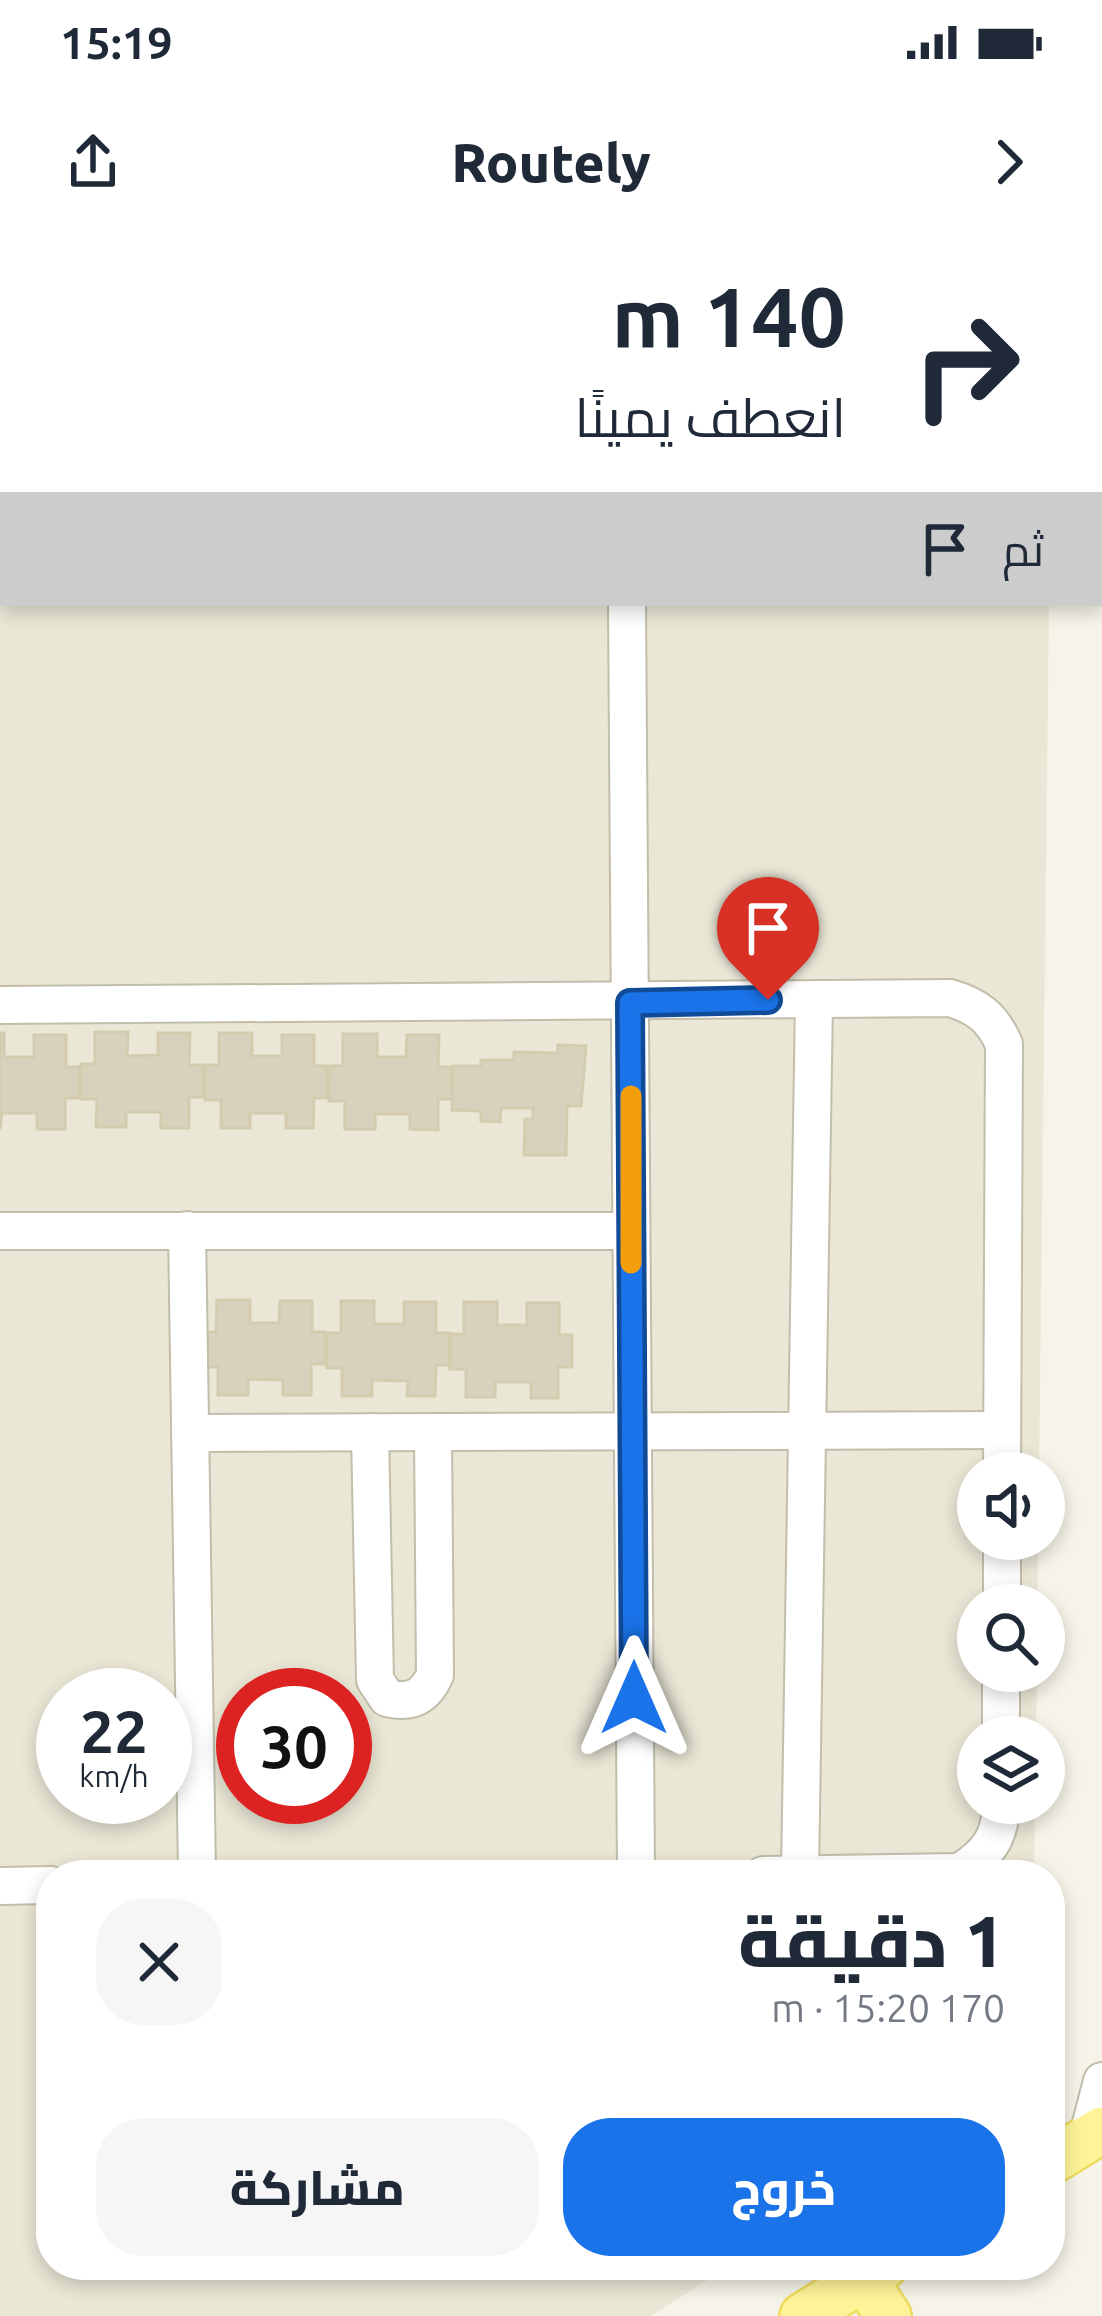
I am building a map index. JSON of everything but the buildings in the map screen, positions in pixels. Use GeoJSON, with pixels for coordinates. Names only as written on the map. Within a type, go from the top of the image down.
{"type":"FeatureCollection","features":[{"type":"Feature","properties":{"kind":"main road"},"geometry":{"type":"LineString","coordinates":[[803,2316],[860,2280]]}},
{"type":"Feature","properties":{"kind":"main road"},"geometry":{"type":"LineString","coordinates":[[877,2280],[888,2316]]}},
{"type":"Feature","properties":{"kind":"street"},"geometry":{"type":"LineString","coordinates":[[627,606],[636,1860]]}},
{"type":"Feature","properties":{"kind":"street"},"geometry":{"type":"LineString","coordinates":[[0,1005],[950,998],[974,1005],[995,1024],[1004,1043],[1002,1452]]}},
{"type":"Feature","properties":{"kind":"street"},"geometry":{"type":"LineString","coordinates":[[800,1860],[814,1000]]}},
{"type":"Feature","properties":{"kind":"street"},"geometry":{"type":"LineString","coordinates":[[187,1230],[197,1860]]}},
{"type":"Feature","properties":{"kind":"street"},"geometry":{"type":"LineString","coordinates":[[0,1231],[631,1231]]}},
{"type":"Feature","properties":{"kind":"street"},"geometry":{"type":"LineString","coordinates":[[190,1433],[1003,1430]]}},
{"type":"Feature","properties":{"kind":"street"},"geometry":{"type":"LineString","coordinates":[[370,1432],[376,1680],[387,1698],[400,1701],[418,1698],[435,1675],[433,1432]]}},
{"type":"Feature","properties":{"kind":"street"},"geometry":{"type":"LineString","coordinates":[[979,1860],[994,1842],[1000,1824]]}},
{"type":"Feature","properties":{"kind":"street"},"geometry":{"type":"LineString","coordinates":[[0,1886],[36,1885]]}},
{"type":"Feature","properties":{"kind":"street"},"geometry":{"type":"LineString","coordinates":[[1080,2143],[1102,2081]]}},
{"type":"Feature","properties":{"kind":"shaded area"},"geometry":{"type":"Polygon","coordinates":[[[0,606],[1049,606],[1039,1452],[957,1452],[957,1560],[1038,1560],[1037,1584],[957,1584],[957,1692],[1037,1692],[1036,1716],[957,1716],[957,1824],[1035,1824],[1034,1860],[36,1860],[36,2280],[707,2280],[651,2316],[0,2316],[0,606]]]}},
{"type":"Feature","properties":{"kind":"slow traffic"},"geometry":{"type":"LineString","coordinates":[[631,1096],[631,1263]]}},
{"type":"Feature","properties":{"kind":"route"},"geometry":{"type":"LineString","coordinates":[[634,1698],[630,1003],[768,1000]]}}]}
